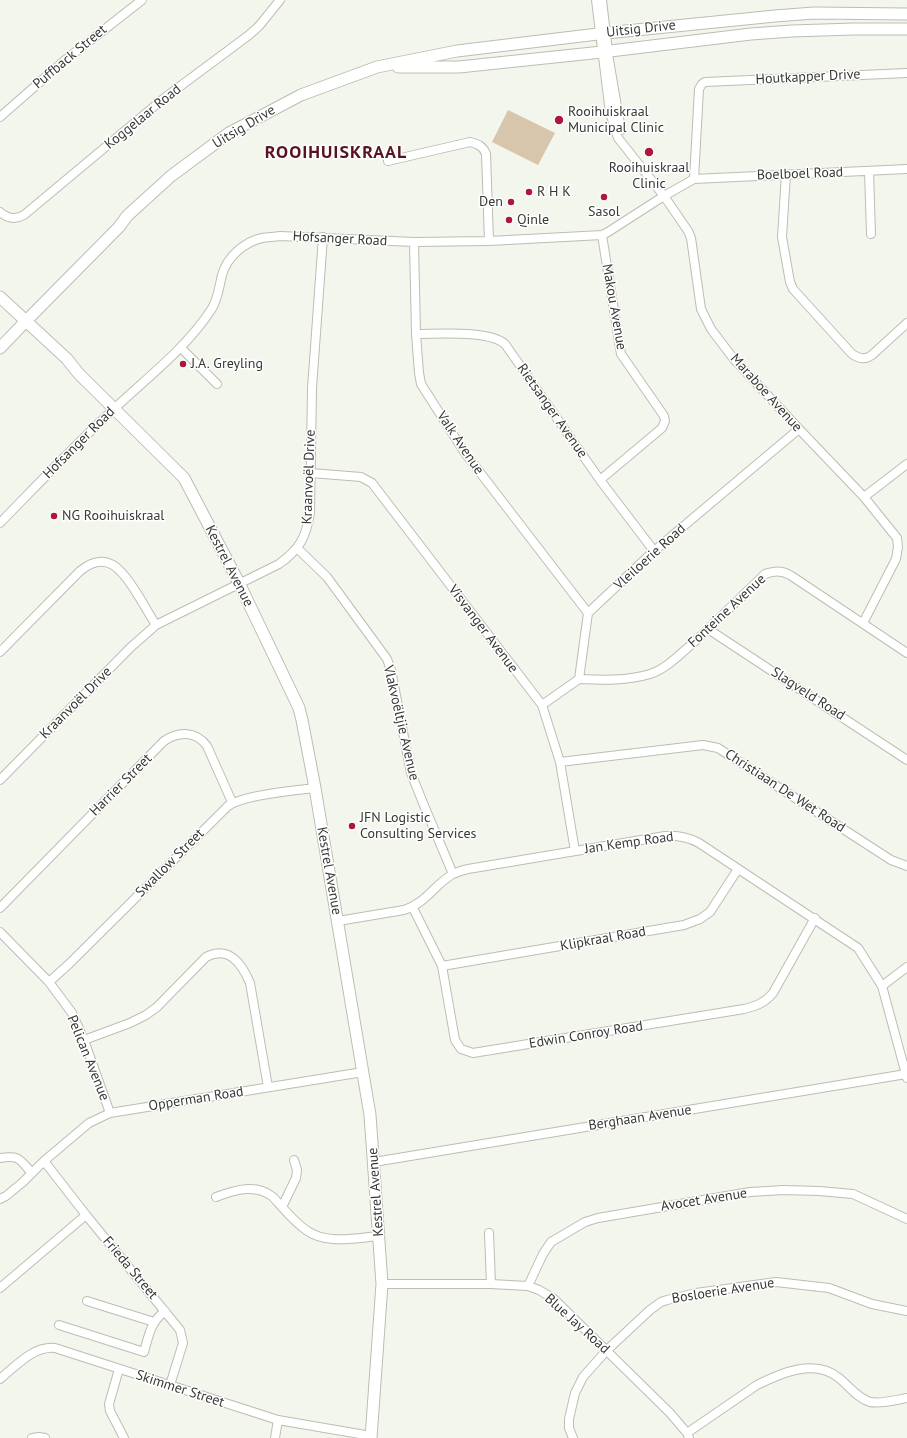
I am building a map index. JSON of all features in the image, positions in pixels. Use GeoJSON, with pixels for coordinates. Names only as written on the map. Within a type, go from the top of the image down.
{"type":"FeatureCollection","features":[{"type":"Feature","properties":{"kind":"main road","name":"Uitsig Drive"},"geometry":{"type":"LineString","coordinates":[[0,348],[22,320],[112,228],[171,176],[229,133],[301,95],[378,67],[457,51],[603,33],[774,16],[814,14],[907,14]]}},
{"type":"Feature","properties":{"kind":"main road","name":"Uitsig Drive"},"geometry":{"type":"LineString","coordinates":[[378,67],[460,67],[751,34],[792,31],[854,28],[907,29]]}},
{"type":"Feature","properties":{"kind":"main road","name":"Kestrel Avenue"},"geometry":{"type":"LineString","coordinates":[[0,297],[22,320]]}},
{"type":"Feature","properties":{"kind":"main road","name":"Kestrel Avenue"},"geometry":{"type":"LineString","coordinates":[[0,304],[22,320],[67,359],[79,374],[183,476],[239,584],[299,708],[315,788],[370,1115],[382,1284],[371,1437]]}},
{"type":"Feature","properties":{"kind":"main road","name":"Uitsig Drive"},"geometry":{"type":"LineString","coordinates":[[0,338],[22,320]]}},
{"type":"Feature","properties":{"kind":"street","name":"Puffback Street"},"geometry":{"type":"LineString","coordinates":[[0,117],[64,61],[142,0]]}},
{"type":"Feature","properties":{"kind":"street","name":"Koggelaar Road"},"geometry":{"type":"LineString","coordinates":[[0,212],[9,218],[14,219],[24,215],[163,99],[249,35],[259,26],[280,0]]}},
{"type":"Feature","properties":{"kind":"street","name":"Maraboe Avenue"},"geometry":{"type":"LineString","coordinates":[[596,0],[603,33]]}},
{"type":"Feature","properties":{"kind":"street","name":"Maraboe Avenue"},"geometry":{"type":"LineString","coordinates":[[602,0],[605,51],[617,113],[626,149],[664,196],[690,235],[701,309],[711,329],[733,358],[799,430],[864,497],[897,538],[898,546],[896,559],[863,623]]}},
{"type":"Feature","properties":{"kind":"street","name":"Houtkapper Drive"},"geometry":{"type":"LineString","coordinates":[[694,179],[699,89],[702,84],[708,82],[907,73]]}},
{"type":"Feature","properties":{"kind":"street"},"geometry":{"type":"LineString","coordinates":[[388,161],[470,142],[480,145],[486,154],[489,241]]}},
{"type":"Feature","properties":{"kind":"street","name":"Boelboel Road"},"geometry":{"type":"LineString","coordinates":[[694,179],[907,169]]}},
{"type":"Feature","properties":{"kind":"street"},"geometry":{"type":"LineString","coordinates":[[869,171],[871,234]]}},
{"type":"Feature","properties":{"kind":"street"},"geometry":{"type":"LineString","coordinates":[[786,174],[782,237],[790,282],[793,289],[852,354],[859,358],[866,359],[872,355],[907,323]]}},
{"type":"Feature","properties":{"kind":"street","name":"Hofsanger Road"},"geometry":{"type":"LineString","coordinates":[[0,523],[114,408],[181,348],[212,309],[228,262],[235,252],[248,243],[262,238],[280,236],[414,242],[489,241],[602,235],[694,179]]}},
{"type":"Feature","properties":{"kind":"street","name":"Makou Avenue"},"geometry":{"type":"LineString","coordinates":[[600,480],[662,428],[665,421],[664,416],[621,354],[602,235]]}},
{"type":"Feature","properties":{"kind":"street","name":"Kraanvoël Drive"},"geometry":{"type":"LineString","coordinates":[[0,780],[131,647],[156,625],[279,564],[290,556],[297,548],[307,531],[311,496],[312,388],[323,237]]}},
{"type":"Feature","properties":{"kind":"street","name":"Valk Avenue"},"geometry":{"type":"LineString","coordinates":[[414,242],[416,334],[419,373],[424,389],[465,453],[588,613]]}},
{"type":"Feature","properties":{"kind":"street","name":"Rietsanger Avenue"},"geometry":{"type":"LineString","coordinates":[[416,334],[484,335],[500,340],[508,347],[600,480],[654,551]]}},
{"type":"Feature","properties":{"kind":"street"},"geometry":{"type":"LineString","coordinates":[[181,348],[217,384]]}},
{"type":"Feature","properties":{"kind":"street","name":"Vleiloerie Road"},"geometry":{"type":"LineString","coordinates":[[588,613],[654,551],[799,430]]}},
{"type":"Feature","properties":{"kind":"street"},"geometry":{"type":"LineString","coordinates":[[864,497],[907,464]]}},
{"type":"Feature","properties":{"kind":"street","name":"Visvanger Avenue"},"geometry":{"type":"LineString","coordinates":[[311,473],[361,477],[372,483],[542,705],[560,762],[575,851]]}},
{"type":"Feature","properties":{"kind":"street","name":"Vlakvoëltjie Avenue"},"geometry":{"type":"LineString","coordinates":[[297,548],[327,577],[387,659],[391,670],[411,774],[453,874]]}},
{"type":"Feature","properties":{"kind":"street"},"geometry":{"type":"LineString","coordinates":[[0,652],[80,571],[88,564],[98,562],[115,566],[125,574],[156,625]]}},
{"type":"Feature","properties":{"kind":"street","name":"Fonteine Avenue"},"geometry":{"type":"LineString","coordinates":[[579,679],[612,681],[650,674],[665,667],[766,574],[773,571],[790,575],[907,653]]}},
{"type":"Feature","properties":{"kind":"street"},"geometry":{"type":"LineString","coordinates":[[542,705],[579,679],[588,613]]}},
{"type":"Feature","properties":{"kind":"street","name":"Slagveld Road"},"geometry":{"type":"LineString","coordinates":[[708,629],[907,760]]}},
{"type":"Feature","properties":{"kind":"street","name":"Harrier Street"},"geometry":{"type":"LineString","coordinates":[[0,908],[164,741],[169,738],[176,735],[187,734],[203,741],[232,802]]}},
{"type":"Feature","properties":{"kind":"street","name":"Christiaan De Wet Road"},"geometry":{"type":"LineString","coordinates":[[560,762],[703,745],[718,748],[891,860],[907,866]]}},
{"type":"Feature","properties":{"kind":"street"},"geometry":{"type":"LineString","coordinates":[[232,802],[315,788]]}},
{"type":"Feature","properties":{"kind":"street","name":"Swallow Street"},"geometry":{"type":"LineString","coordinates":[[49,982],[69,964],[222,810],[232,802]]}},
{"type":"Feature","properties":{"kind":"street","name":"Jan Kemp Road"},"geometry":{"type":"LineString","coordinates":[[413,908],[453,874],[468,869],[665,836],[679,836],[691,839],[815,918],[858,948],[882,986],[906,1076]]}},
{"type":"Feature","properties":{"kind":"street","name":"Klipkraal Road"},"geometry":{"type":"LineString","coordinates":[[442,966],[695,922],[710,912],[738,869]]}},
{"type":"Feature","properties":{"kind":"street"},"geometry":{"type":"LineString","coordinates":[[338,921],[413,908]]}},
{"type":"Feature","properties":{"kind":"street","name":"Edwin Conroy Road"},"geometry":{"type":"LineString","coordinates":[[413,908],[442,966],[454,1040],[458,1047],[465,1052],[477,1053],[744,1009],[758,1005],[773,993],[815,918]]}},
{"type":"Feature","properties":{"kind":"street","name":"Pelican Avenue"},"geometry":{"type":"LineString","coordinates":[[0,932],[49,982],[72,1013],[84,1040],[110,1113]]}},
{"type":"Feature","properties":{"kind":"street"},"geometry":{"type":"LineString","coordinates":[[84,1040],[130,1023],[146,1015],[157,1007],[206,957],[215,953],[222,954],[232,957],[239,963],[245,970],[250,982],[268,1087]]}},
{"type":"Feature","properties":{"kind":"street"},"geometry":{"type":"LineString","coordinates":[[882,986],[907,967]]}},
{"type":"Feature","properties":{"kind":"street","name":"Opperman Road"},"geometry":{"type":"LineString","coordinates":[[0,1199],[23,1182],[44,1161],[89,1123],[110,1113],[363,1072]]}},
{"type":"Feature","properties":{"kind":"street","name":"Berghaan Avenue"},"geometry":{"type":"LineString","coordinates":[[374,1162],[906,1076]]}},
{"type":"Feature","properties":{"kind":"street"},"geometry":{"type":"LineString","coordinates":[[0,1158],[14,1156],[32,1173]]}},
{"type":"Feature","properties":{"kind":"street"},"geometry":{"type":"LineString","coordinates":[[282,1207],[296,1178],[297,1170],[294,1160]]}},
{"type":"Feature","properties":{"kind":"street","name":"Frieda Street"},"geometry":{"type":"LineString","coordinates":[[44,1161],[180,1330],[183,1342],[170,1385]]}},
{"type":"Feature","properties":{"kind":"street"},"geometry":{"type":"LineString","coordinates":[[216,1197],[235,1190],[255,1189],[268,1193],[305,1230],[315,1235],[337,1239],[379,1236]]}},
{"type":"Feature","properties":{"kind":"street","name":"Avocet Avenue"},"geometry":{"type":"LineString","coordinates":[[528,1286],[543,1254],[553,1240],[589,1220],[619,1214],[750,1192],[784,1190],[853,1194],[907,1219]]}},
{"type":"Feature","properties":{"kind":"street"},"geometry":{"type":"LineString","coordinates":[[0,1288],[86,1215]]}},
{"type":"Feature","properties":{"kind":"street"},"geometry":{"type":"LineString","coordinates":[[489,1233],[491,1284]]}},
{"type":"Feature","properties":{"kind":"street","name":"Bosloerie Avenue"},"geometry":{"type":"LineString","coordinates":[[573,1438],[569,1424],[575,1393],[583,1377],[606,1351],[650,1310],[661,1302],[674,1297],[768,1282],[785,1282],[829,1288],[872,1304],[907,1311]]}},
{"type":"Feature","properties":{"kind":"street","name":"Blue Jay Road"},"geometry":{"type":"LineString","coordinates":[[382,1284],[491,1284],[528,1286],[539,1290],[554,1299],[670,1413],[688,1436]]}},
{"type":"Feature","properties":{"kind":"street"},"geometry":{"type":"LineString","coordinates":[[86,1301],[154,1322]]}},
{"type":"Feature","properties":{"kind":"street"},"geometry":{"type":"LineString","coordinates":[[59,1325],[144,1352],[151,1327],[165,1311]]}},
{"type":"Feature","properties":{"kind":"street","name":"Skimmer Street"},"geometry":{"type":"LineString","coordinates":[[0,1379],[34,1352],[46,1348],[63,1350],[278,1420],[371,1437]]}},
{"type":"Feature","properties":{"kind":"street"},"geometry":{"type":"LineString","coordinates":[[688,1436],[757,1385],[772,1378],[806,1368],[817,1369],[835,1375],[860,1397],[870,1402],[907,1398]]}},
{"type":"Feature","properties":{"kind":"street"},"geometry":{"type":"LineString","coordinates":[[119,1369],[109,1401],[109,1408],[124,1438]]}},
{"type":"Feature","properties":{"kind":"street"},"geometry":{"type":"LineString","coordinates":[[275,1438],[278,1420]]}},
{"type":"Feature","properties":{"kind":"street"},"geometry":{"type":"LineString","coordinates":[[32,1438],[44,1438]]}},
{"type":"Feature","properties":{"kind":"shaded area"},"geometry":{"type":"Polygon","coordinates":[[[508,110],[555,133],[538,165],[492,142],[508,110]]]}},
{"type":"Feature","properties":{"kind":"place","name":"Rooihuiskraal Municipal Clinic"},"geometry":{"type":"Point","coordinates":[559,120]}},
{"type":"Feature","properties":{"kind":"place","name":"Rooihuiskraal Clinic"},"geometry":{"type":"Point","coordinates":[649,152]}},
{"type":"Feature","properties":{"kind":"place","name":"R H K"},"geometry":{"type":"Point","coordinates":[529,192]}},
{"type":"Feature","properties":{"kind":"place","name":"Sasol"},"geometry":{"type":"Point","coordinates":[604,197]}},
{"type":"Feature","properties":{"kind":"place","name":"Den"},"geometry":{"type":"Point","coordinates":[511,202]}},
{"type":"Feature","properties":{"kind":"place","name":"Qinle"},"geometry":{"type":"Point","coordinates":[509,220]}},
{"type":"Feature","properties":{"kind":"place","name":"J.A. Greyling"},"geometry":{"type":"Point","coordinates":[183,364]}},
{"type":"Feature","properties":{"kind":"place","name":"NG Rooihuiskraal"},"geometry":{"type":"Point","coordinates":[54,516]}},
{"type":"Feature","properties":{"kind":"place","name":"JFN Logistic Consulting Services"},"geometry":{"type":"Point","coordinates":[352,826]}},
{"type":"Feature","properties":{"kind":"district","name":"ROOIHUISKRAAL"},"geometry":{"type":"Point","coordinates":[336,153]}}]}
